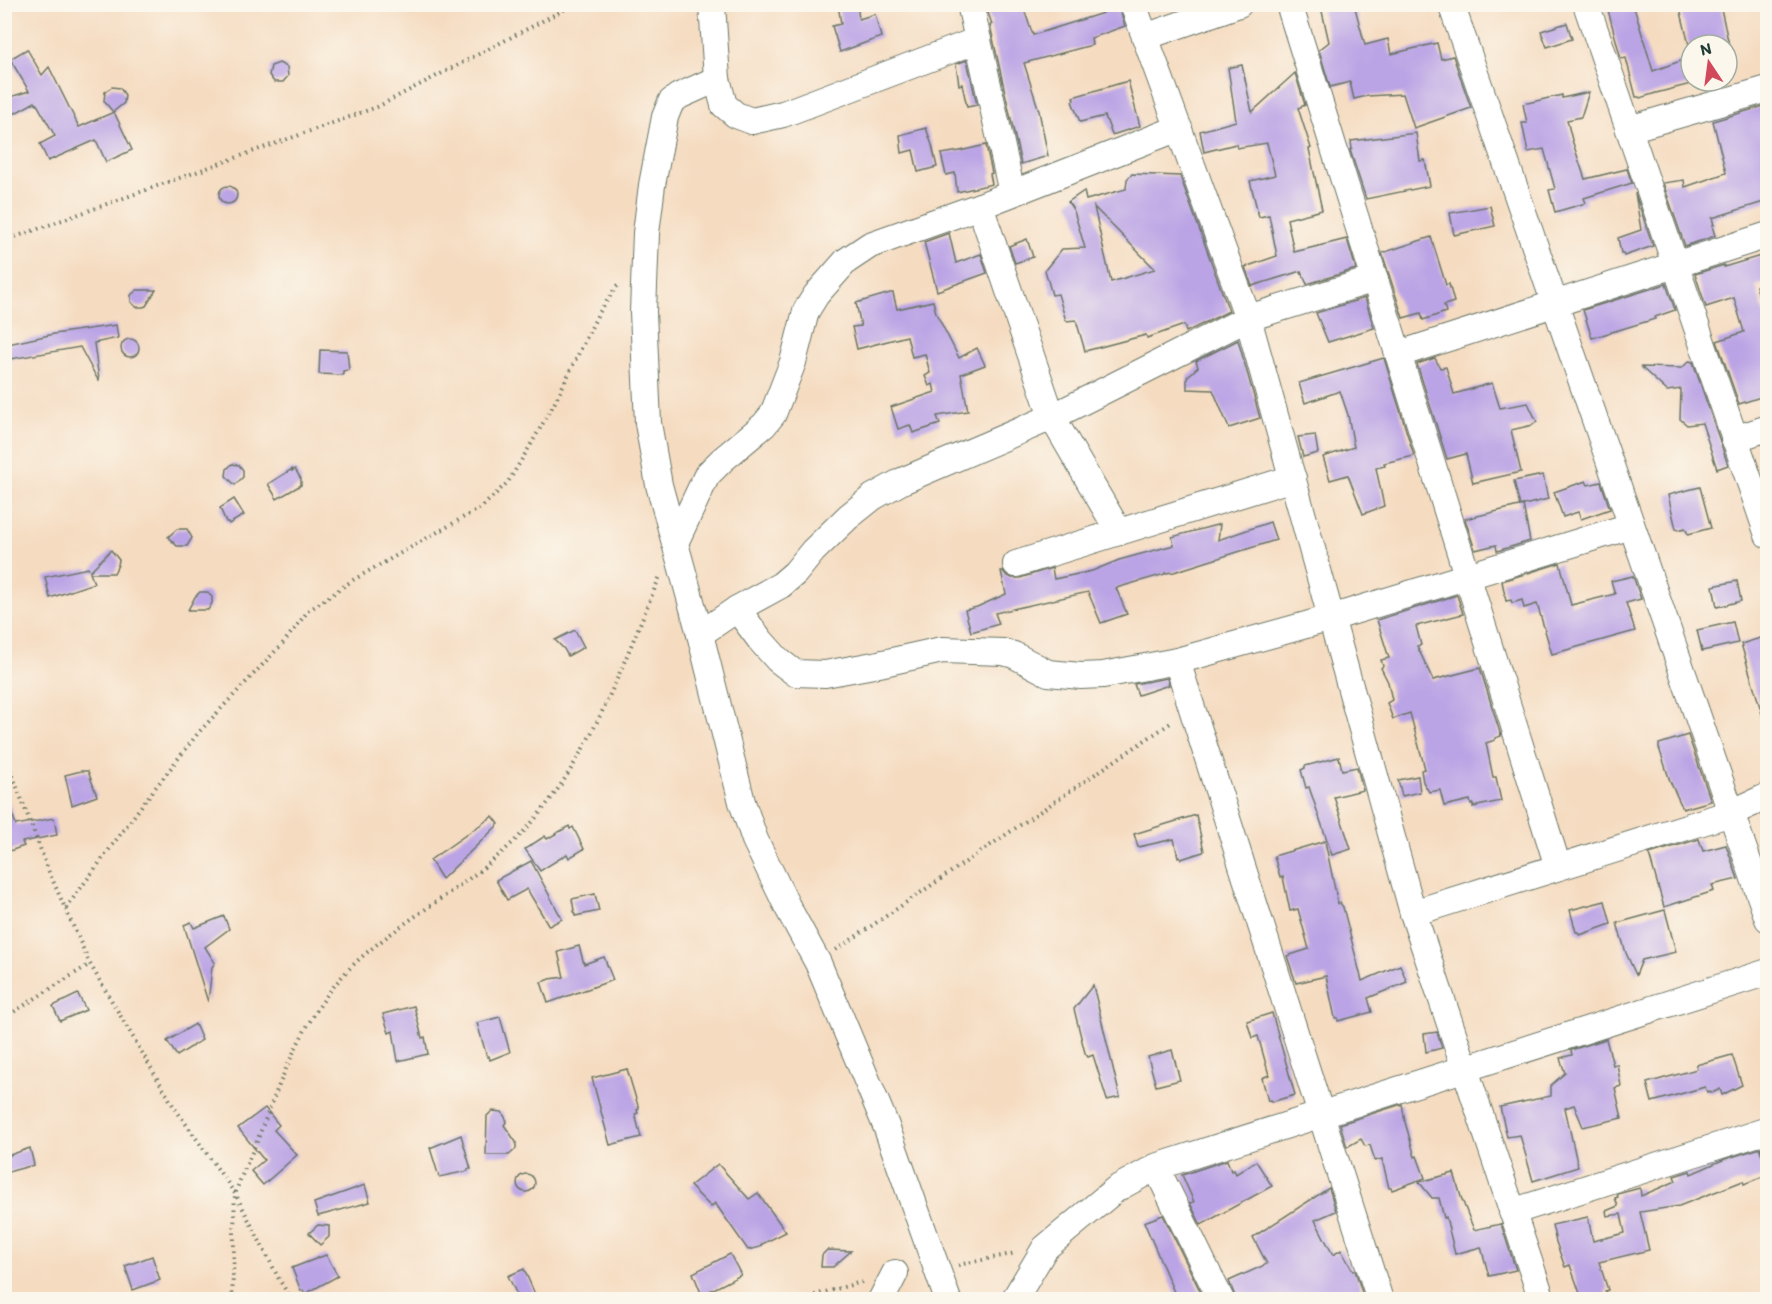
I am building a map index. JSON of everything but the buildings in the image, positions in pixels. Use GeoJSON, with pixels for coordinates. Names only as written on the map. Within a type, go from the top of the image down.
{"type":"FeatureCollection","features":[{"type":"Feature","properties":{"kind":"street"},"geometry":{"type":"LineString","coordinates":[[712,4],[717,79],[724,105],[736,115],[752,121],[783,114],[978,40]]}},
{"type":"Feature","properties":{"kind":"street"},"geometry":{"type":"LineString","coordinates":[[970,4],[1012,193]]}},
{"type":"Feature","properties":{"kind":"street"},"geometry":{"type":"LineString","coordinates":[[1133,4],[1248,318],[1413,913],[1542,1299]]}},
{"type":"Feature","properties":{"kind":"street"},"geometry":{"type":"LineString","coordinates":[[1145,37],[1239,4]]}},
{"type":"Feature","properties":{"kind":"street"},"geometry":{"type":"LineString","coordinates":[[1289,4],[1558,867]]}},
{"type":"Feature","properties":{"kind":"street"},"geometry":{"type":"LineString","coordinates":[[1451,4],[1767,919]]}},
{"type":"Feature","properties":{"kind":"street"},"geometry":{"type":"LineString","coordinates":[[1586,4],[1767,536]]}},
{"type":"Feature","properties":{"kind":"street"},"geometry":{"type":"LineString","coordinates":[[717,79],[671,102],[665,117],[652,185],[646,233],[643,332],[648,423],[659,485],[700,634],[742,802],[755,840],[818,963],[886,1126],[948,1299]]}},
{"type":"Feature","properties":{"kind":"street"},"geometry":{"type":"LineString","coordinates":[[1629,129],[1767,89]]}},
{"type":"Feature","properties":{"kind":"street"},"geometry":{"type":"LineString","coordinates":[[675,543],[707,475],[764,425],[773,414],[793,362],[806,311],[830,277],[846,261],[870,245],[980,206],[1179,128]]}},
{"type":"Feature","properties":{"kind":"street"},"geometry":{"type":"LineString","coordinates":[[980,206],[1052,417],[1119,532]]}},
{"type":"Feature","properties":{"kind":"street"},"geometry":{"type":"LineString","coordinates":[[1399,354],[1767,235]]}},
{"type":"Feature","properties":{"kind":"street"},"geometry":{"type":"LineString","coordinates":[[700,634],[737,609],[781,585],[830,534],[873,497],[902,481],[1052,417],[1248,318],[1375,279]]}},
{"type":"Feature","properties":{"kind":"street"},"geometry":{"type":"LineString","coordinates":[[1734,439],[1767,428]]}},
{"type":"Feature","properties":{"kind":"street"},"geometry":{"type":"LineString","coordinates":[[1016,564],[1293,478]]}},
{"type":"Feature","properties":{"kind":"street"},"geometry":{"type":"LineString","coordinates":[[737,609],[766,647],[795,673],[825,674],[942,650],[1003,652],[1014,654],[1048,673],[1103,675],[1177,661],[1331,618],[1631,526]]}},
{"type":"Feature","properties":{"kind":"street"},"geometry":{"type":"LineString","coordinates":[[1177,661],[1380,1299]]}},
{"type":"Feature","properties":{"kind":"street"},"geometry":{"type":"LineString","coordinates":[[1413,913],[1731,813],[1767,796]]}},
{"type":"Feature","properties":{"kind":"street"},"geometry":{"type":"LineString","coordinates":[[1014,1299],[1045,1248],[1116,1189],[1156,1167],[1767,972]]}},
{"type":"Feature","properties":{"kind":"street"},"geometry":{"type":"LineString","coordinates":[[1512,1212],[1767,1130]]}},
{"type":"Feature","properties":{"kind":"street"},"geometry":{"type":"LineString","coordinates":[[1156,1167],[1221,1299]]}},
{"type":"Feature","properties":{"kind":"street"},"geometry":{"type":"LineString","coordinates":[[881,1299],[895,1274]]}},
{"type":"Feature","properties":{"kind":"path"},"geometry":{"type":"LineString","coordinates":[[4,241],[377,107],[575,4]]}},
{"type":"Feature","properties":{"kind":"path"},"geometry":{"type":"LineString","coordinates":[[66,908],[199,732],[284,642],[308,611],[353,580],[482,507],[508,482],[555,402],[597,316],[616,287],[628,278],[644,272]]}},
{"type":"Feature","properties":{"kind":"path"},"geometry":{"type":"LineString","coordinates":[[232,1299],[236,1195],[272,1102],[299,1040],[316,1009],[336,983],[363,956],[403,925],[451,893],[506,848],[533,822],[558,790],[585,746],[608,699],[675,543]]}},
{"type":"Feature","properties":{"kind":"path"},"geometry":{"type":"LineString","coordinates":[[818,963],[1192,708]]}},
{"type":"Feature","properties":{"kind":"path"},"geometry":{"type":"LineString","coordinates":[[4,753],[49,872],[90,964],[174,1107],[236,1195],[280,1281],[292,1299]]}},
{"type":"Feature","properties":{"kind":"path"},"geometry":{"type":"LineString","coordinates":[[4,1018],[90,964]]}}]}
